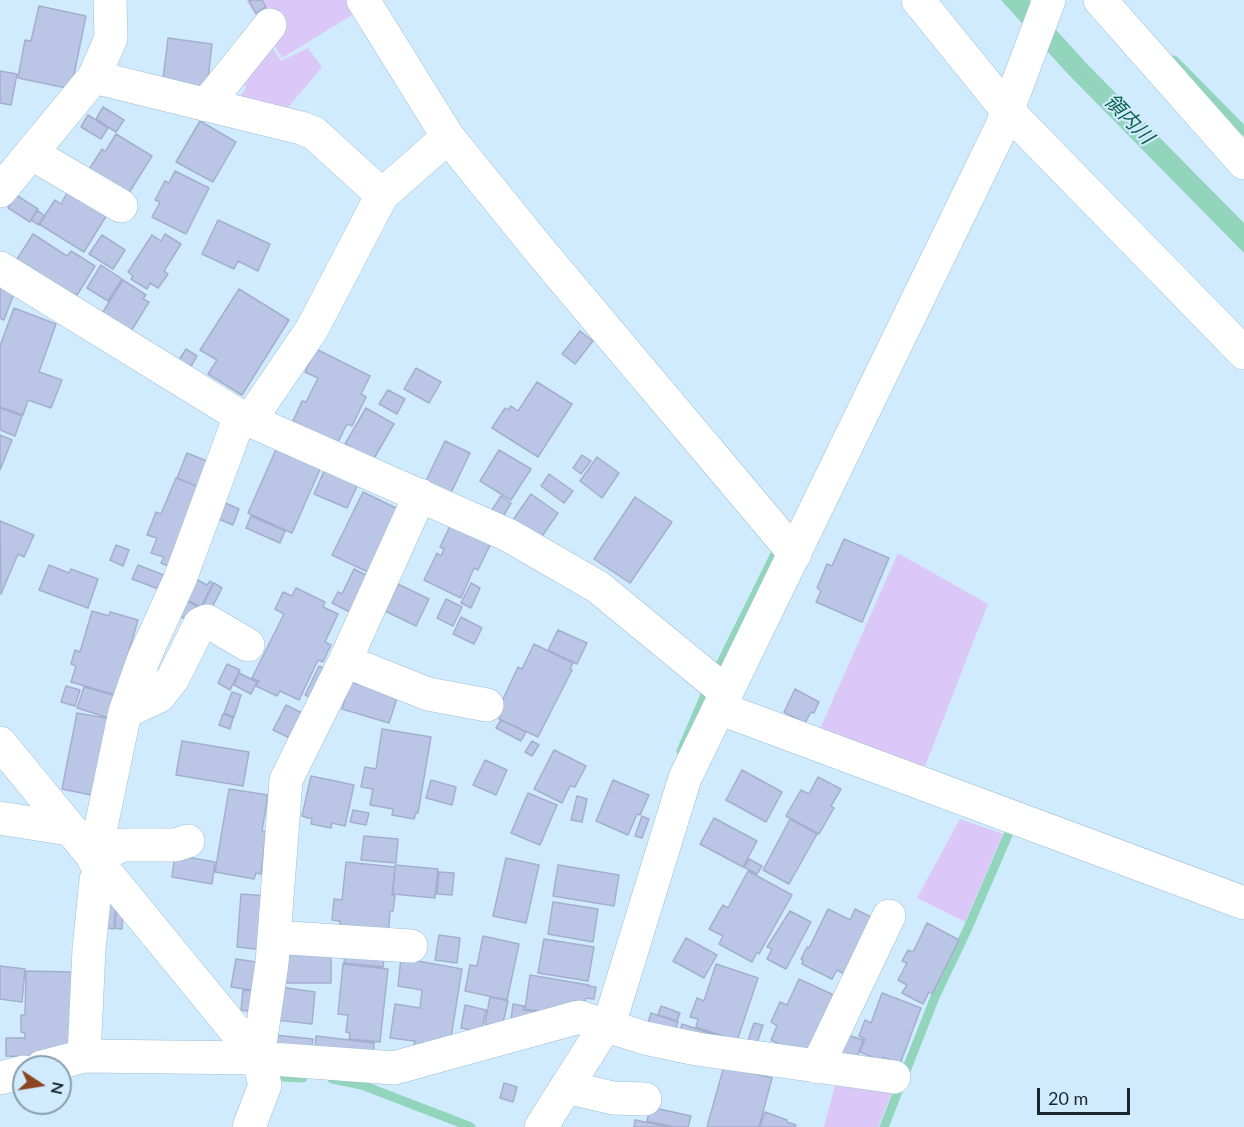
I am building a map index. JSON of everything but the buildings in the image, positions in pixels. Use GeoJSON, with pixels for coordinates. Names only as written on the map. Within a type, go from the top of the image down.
{"type":"FeatureCollection","features":[{"type":"Feature","properties":{"kind":"street"},"geometry":{"type":"LineString","coordinates":[[0,191],[94,77],[111,38],[110,0]]}},
{"type":"Feature","properties":{"kind":"street"},"geometry":{"type":"LineString","coordinates":[[363,0],[448,137],[541,252],[795,554]]}},
{"type":"Feature","properties":{"kind":"street"},"geometry":{"type":"LineString","coordinates":[[918,0],[1013,97],[1244,353]]}},
{"type":"Feature","properties":{"kind":"street"},"geometry":{"type":"LineString","coordinates":[[541,1127],[612,1015],[685,778],[1001,128],[1049,0]]}},
{"type":"Feature","properties":{"kind":"street"},"geometry":{"type":"LineString","coordinates":[[1100,0],[1244,163]]}},
{"type":"Feature","properties":{"kind":"street"},"geometry":{"type":"LineString","coordinates":[[206,105],[270,25]]}},
{"type":"Feature","properties":{"kind":"street"},"geometry":{"type":"LineString","coordinates":[[94,77],[314,133],[382,195]]}},
{"type":"Feature","properties":{"kind":"street"},"geometry":{"type":"LineString","coordinates":[[84,1056],[90,938],[98,865],[126,712],[144,658],[180,579],[245,418],[312,329],[382,195],[448,137]]}},
{"type":"Feature","properties":{"kind":"street"},"geometry":{"type":"LineString","coordinates":[[31,153],[121,206]]}},
{"type":"Feature","properties":{"kind":"street"},"geometry":{"type":"LineString","coordinates":[[0,268],[245,418],[508,535],[598,587],[723,700],[1244,903]]}},
{"type":"Feature","properties":{"kind":"street"},"geometry":{"type":"LineString","coordinates":[[249,1127],[265,1085],[258,1058],[272,963],[286,780],[345,661],[420,495]]}},
{"type":"Feature","properties":{"kind":"street"},"geometry":{"type":"LineString","coordinates":[[126,712],[159,696],[173,678],[200,624],[207,621],[248,645]]}},
{"type":"Feature","properties":{"kind":"street"},"geometry":{"type":"LineString","coordinates":[[345,661],[428,694],[487,705]]}},
{"type":"Feature","properties":{"kind":"street"},"geometry":{"type":"LineString","coordinates":[[0,742],[98,865],[258,1058]]}},
{"type":"Feature","properties":{"kind":"street"},"geometry":{"type":"LineString","coordinates":[[0,818],[69,829]]}},
{"type":"Feature","properties":{"kind":"street"},"geometry":{"type":"LineString","coordinates":[[98,865],[122,845],[175,845],[188,841]]}},
{"type":"Feature","properties":{"kind":"street"},"geometry":{"type":"LineString","coordinates":[[817,1067],[889,916]]}},
{"type":"Feature","properties":{"kind":"street"},"geometry":{"type":"LineString","coordinates":[[274,937],[411,946]]}},
{"type":"Feature","properties":{"kind":"street"},"geometry":{"type":"LineString","coordinates":[[72,1059],[84,1056],[258,1058],[394,1068],[579,1017],[645,1038],[697,1049],[894,1077]]}},
{"type":"Feature","properties":{"kind":"street"},"geometry":{"type":"LineString","coordinates":[[566,1087],[613,1098],[645,1099]]}},
{"type":"Feature","properties":{"kind":"shaded area"},"geometry":{"type":"Polygon","coordinates":[[[246,0],[349,0],[357,12],[282,58],[246,0]]]}},
{"type":"Feature","properties":{"kind":"shaded area"},"geometry":{"type":"Polygon","coordinates":[[[267,40],[281,61],[308,48],[322,67],[281,116],[236,104],[246,87],[238,76],[267,40]]]}},
{"type":"Feature","properties":{"kind":"shaded area"},"geometry":{"type":"Polygon","coordinates":[[[898,553],[988,604],[924,769],[819,731],[898,553]]]}},
{"type":"Feature","properties":{"kind":"shaded area"},"geometry":{"type":"Polygon","coordinates":[[[960,819],[1003,834],[965,922],[917,898],[960,819]]]}},
{"type":"Feature","properties":{"kind":"shaded area"},"geometry":{"type":"Polygon","coordinates":[[[837,1078],[894,1087],[878,1127],[824,1127],[837,1078]]]}},
{"type":"Feature","properties":{"kind":"water","name":"領内川"},"geometry":{"type":"Polygon","coordinates":[[[1001,0],[1029,0],[1088,65],[1244,223],[1244,253],[1066,72],[1001,0]]]}},
{"type":"Feature","properties":{"kind":"waterway"},"geometry":{"type":"LineString","coordinates":[[1174,60],[1244,131]]}},
{"type":"Feature","properties":{"kind":"waterway"},"geometry":{"type":"LineString","coordinates":[[717,671],[774,556]]}},
{"type":"Feature","properties":{"kind":"waterway"},"geometry":{"type":"LineString","coordinates":[[681,751],[707,690]]}},
{"type":"Feature","properties":{"kind":"waterway"},"geometry":{"type":"LineString","coordinates":[[884,1127],[935,997],[1008,835]]}},
{"type":"Feature","properties":{"kind":"waterway"},"geometry":{"type":"LineString","coordinates":[[284,1077],[303,1078]]}},
{"type":"Feature","properties":{"kind":"waterway"},"geometry":{"type":"LineString","coordinates":[[332,1079],[362,1085],[471,1127]]}}]}
